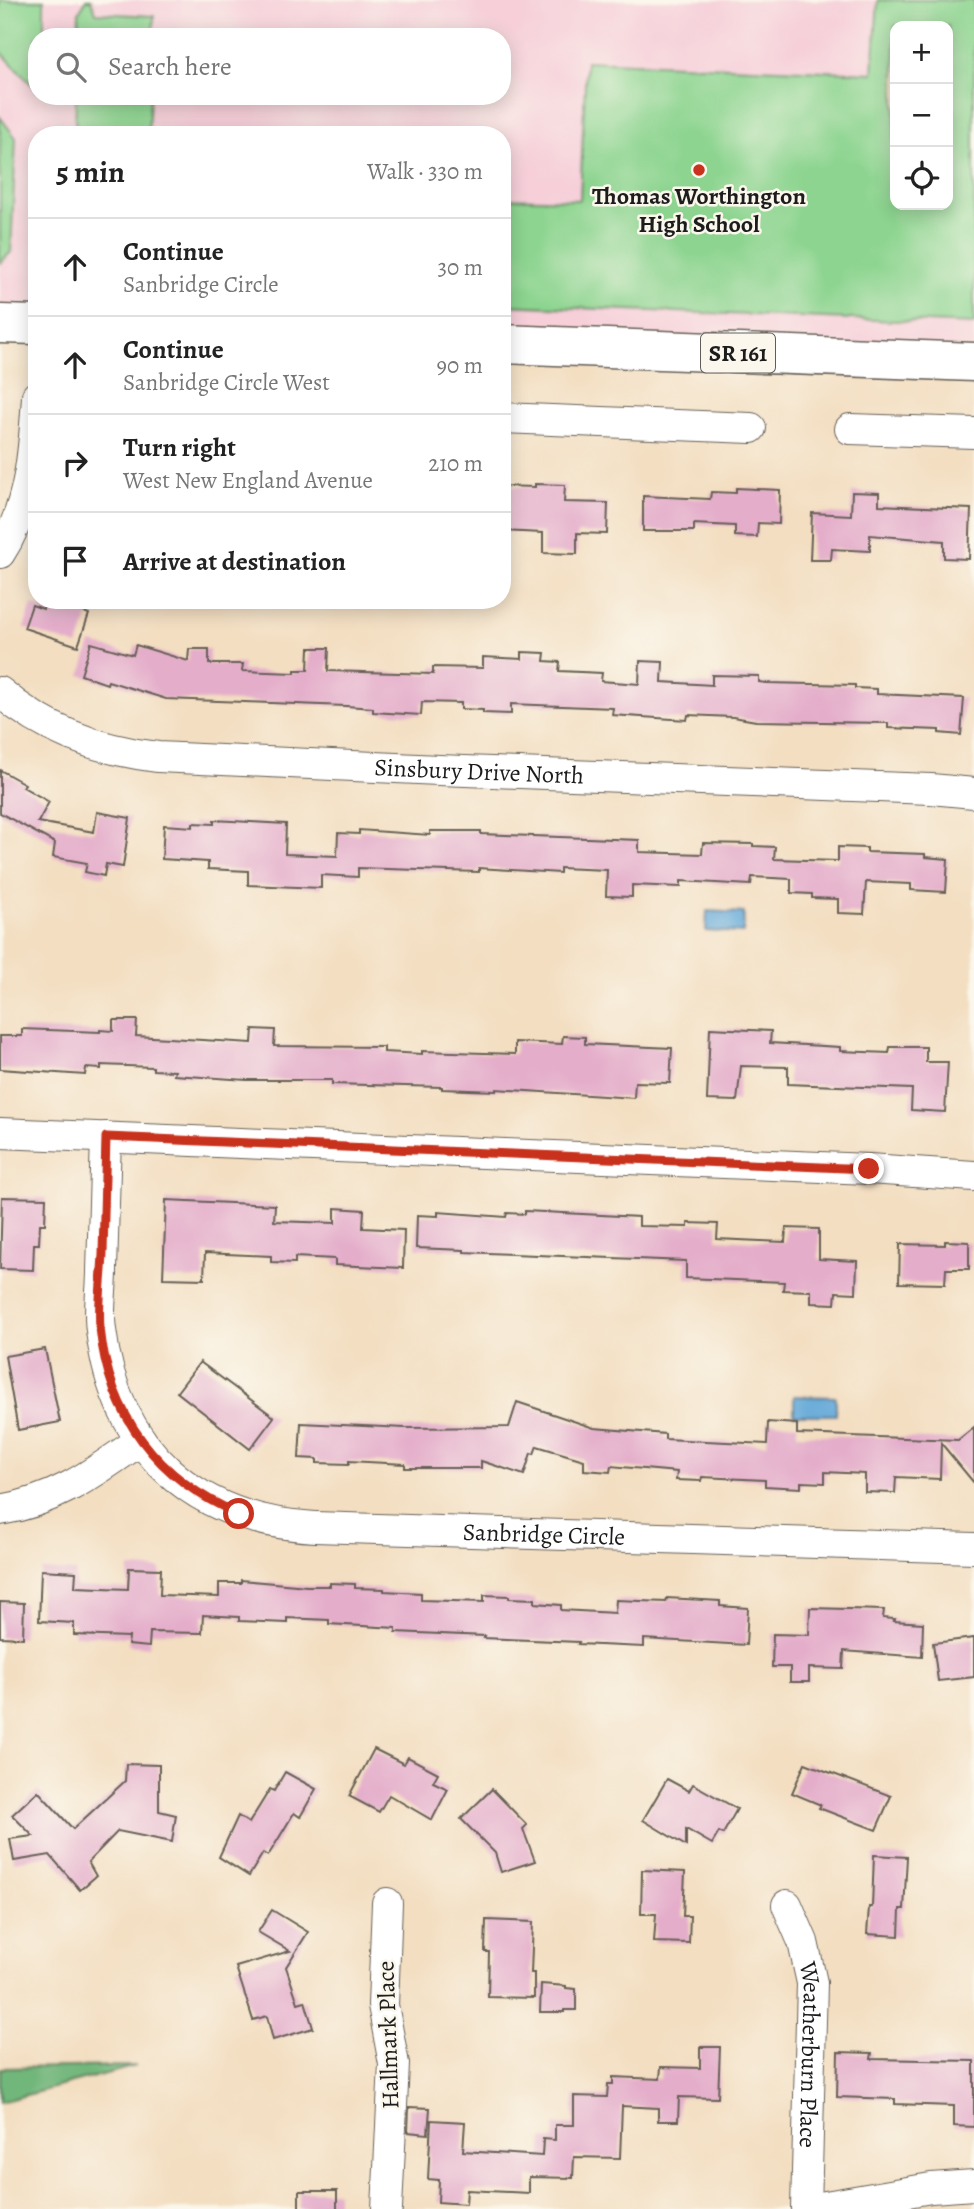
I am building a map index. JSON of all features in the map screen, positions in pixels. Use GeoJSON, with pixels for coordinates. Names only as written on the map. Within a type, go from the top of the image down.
{"type":"FeatureCollection","features":[{"type":"Feature","properties":{"kind":"main road"},"geometry":{"type":"LineString","coordinates":[[0,324],[28,325]]}},
{"type":"Feature","properties":{"kind":"main road","name":"SR 161"},"geometry":{"type":"LineString","coordinates":[[511,344],[974,362]]}},
{"type":"Feature","properties":{"kind":"street"},"geometry":{"type":"LineString","coordinates":[[511,418],[751,428]]}},
{"type":"Feature","properties":{"kind":"street"},"geometry":{"type":"LineString","coordinates":[[850,429],[974,433]]}},
{"type":"Feature","properties":{"kind":"street"},"geometry":{"type":"LineString","coordinates":[[0,553],[16,523],[28,479]]}},
{"type":"Feature","properties":{"kind":"street","name":"Sinsbury Drive North"},"geometry":{"type":"LineString","coordinates":[[0,692],[43,723],[68,735],[127,753],[158,757],[931,789],[974,793]]}},
{"type":"Feature","properties":{"kind":"street"},"geometry":{"type":"LineString","coordinates":[[0,1133],[856,1168],[974,1176]]}},
{"type":"Feature","properties":{"kind":"street","name":"Sanbridge Circle"},"geometry":{"type":"LineString","coordinates":[[106,1137],[100,1326],[106,1367],[120,1405],[141,1440],[173,1475],[194,1491],[239,1514],[287,1526],[974,1548]]}},
{"type":"Feature","properties":{"kind":"street"},"geometry":{"type":"LineString","coordinates":[[0,1510],[21,1507],[52,1496],[82,1481],[141,1440]]}},
{"type":"Feature","properties":{"kind":"street","name":"Hallmark Place"},"geometry":{"type":"LineString","coordinates":[[387,1903],[383,2006],[394,2064],[387,2209]]}},
{"type":"Feature","properties":{"kind":"street","name":"Weatherburn Place"},"geometry":{"type":"LineString","coordinates":[[787,1905],[803,1942],[812,1983],[807,2209]]}},
{"type":"Feature","properties":{"kind":"street"},"geometry":{"type":"LineString","coordinates":[[807,2209],[931,2188],[974,2185]]}},
{"type":"Feature","properties":{"kind":"shaded area","name":"Thomas Worthington High School"},"geometry":{"type":"Polygon","coordinates":[[[0,0],[974,0],[974,362],[511,344],[511,126],[28,126],[28,325],[0,324],[0,0]]]}},
{"type":"Feature","properties":{"kind":"green space"},"geometry":{"type":"Polygon","coordinates":[[[0,0],[44,0],[44,28],[28,28],[28,81],[0,51],[0,0]]]}},
{"type":"Feature","properties":{"kind":"green space"},"geometry":{"type":"Polygon","coordinates":[[[86,0],[91,0],[96,13],[154,16],[153,28],[78,28],[79,12],[86,0]]]}},
{"type":"Feature","properties":{"kind":"green space"},"geometry":{"type":"Polygon","coordinates":[[[878,0],[974,0],[974,324],[511,305],[511,198],[580,200],[586,61],[873,73],[878,0]]]}},
{"type":"Feature","properties":{"kind":"green space"},"geometry":{"type":"Polygon","coordinates":[[[76,105],[150,105],[148,126],[75,126],[76,105]]]}},
{"type":"Feature","properties":{"kind":"green space"},"geometry":{"type":"Polygon","coordinates":[[[0,117],[16,138],[11,252],[0,263],[0,117]]]}},
{"type":"Feature","properties":{"kind":"green space"},"geometry":{"type":"Polygon","coordinates":[[[136,2066],[0,2102],[0,2068],[136,2066]]]}},
{"type":"Feature","properties":{"kind":"water"},"geometry":{"type":"Polygon","coordinates":[[[707,911],[744,913],[743,933],[706,931],[707,911]]]}},
{"type":"Feature","properties":{"kind":"water"},"geometry":{"type":"Polygon","coordinates":[[[794,1396],[836,1397],[836,1415],[794,1415],[794,1396]]]}},
{"type":"Feature","properties":{"kind":"building"},"geometry":{"type":"Polygon","coordinates":[[[535,484],[565,485],[564,502],[608,503],[607,534],[577,533],[577,554],[543,553],[543,533],[511,531],[511,486],[535,487],[535,484]]]}},
{"type":"Feature","properties":{"kind":"building"},"geometry":{"type":"Polygon","coordinates":[[[736,488],[780,490],[779,524],[758,523],[757,537],[735,536],[735,526],[694,524],[694,531],[643,531],[643,496],[710,499],[711,492],[736,493],[736,488]]]}},
{"type":"Feature","properties":{"kind":"building"},"geometry":{"type":"Polygon","coordinates":[[[852,492],[879,493],[879,505],[971,509],[969,559],[944,558],[944,541],[870,535],[870,551],[832,549],[831,560],[810,560],[812,513],[851,515],[852,492]]]}},
{"type":"Feature","properties":{"kind":"building"},"geometry":{"type":"Polygon","coordinates":[[[31,609],[78,609],[89,614],[78,646],[24,628],[31,609]]]}},
{"type":"Feature","properties":{"kind":"building"},"geometry":{"type":"Polygon","coordinates":[[[91,643],[133,655],[136,645],[188,661],[189,649],[209,649],[209,664],[243,664],[242,671],[295,673],[295,670],[308,670],[309,648],[329,648],[328,671],[433,674],[433,667],[483,668],[483,657],[522,659],[522,652],[545,653],[544,661],[560,662],[559,671],[602,673],[601,681],[639,684],[640,661],[663,662],[662,682],[712,685],[712,675],[759,676],[759,682],[767,683],[855,685],[855,688],[877,689],[877,694],[964,698],[961,735],[939,733],[939,730],[888,728],[888,723],[756,721],[688,715],[687,720],[612,715],[613,708],[511,704],[511,714],[461,709],[461,703],[422,702],[421,715],[373,712],[373,708],[346,706],[166,699],[81,675],[91,643]]]}},
{"type":"Feature","properties":{"kind":"building"},"geometry":{"type":"Polygon","coordinates":[[[0,770],[49,802],[38,822],[94,832],[97,812],[130,818],[123,867],[106,864],[104,876],[85,872],[87,863],[53,857],[55,843],[0,813],[0,770]]]}},
{"type":"Feature","properties":{"kind":"building"},"geometry":{"type":"Polygon","coordinates":[[[214,820],[286,824],[285,854],[337,856],[338,833],[359,834],[359,830],[430,835],[430,831],[481,831],[481,834],[639,840],[639,852],[702,854],[703,843],[753,844],[775,847],[774,859],[838,861],[838,847],[867,848],[867,852],[925,854],[925,857],[948,859],[946,892],[911,890],[911,884],[866,882],[864,914],[838,913],[838,899],[812,898],[812,894],[791,893],[791,879],[752,877],[751,885],[681,881],[681,887],[632,885],[632,897],[606,896],[607,870],[560,868],[560,873],[479,868],[479,872],[358,868],[358,877],[321,875],[321,888],[248,885],[248,871],[208,869],[208,862],[162,859],[164,825],[193,827],[193,823],[214,824],[214,820]]]}},
{"type":"Feature","properties":{"kind":"building"},"geometry":{"type":"Polygon","coordinates":[[[113,1020],[137,1020],[136,1036],[252,1043],[253,1029],[275,1030],[274,1046],[384,1047],[384,1052],[422,1054],[422,1051],[515,1054],[515,1042],[562,1044],[563,1036],[585,1037],[585,1044],[672,1048],[670,1083],[635,1082],[634,1098],[496,1089],[332,1084],[332,1080],[247,1080],[174,1075],[175,1071],[153,1070],[153,1067],[101,1065],[101,1069],[86,1068],[85,1075],[0,1069],[0,1036],[22,1036],[22,1029],[113,1031],[113,1020]]]}},
{"type":"Feature","properties":{"kind":"building"},"geometry":{"type":"Polygon","coordinates":[[[710,1028],[771,1031],[770,1043],[840,1047],[840,1051],[889,1053],[890,1047],[926,1047],[926,1062],[948,1062],[945,1112],[911,1110],[912,1089],[788,1084],[788,1067],[741,1066],[737,1101],[707,1100],[710,1028]]]}},
{"type":"Feature","properties":{"kind":"building"},"geometry":{"type":"Polygon","coordinates":[[[2,1197],[46,1198],[45,1224],[40,1224],[39,1244],[34,1244],[33,1270],[0,1269],[2,1197]]]}},
{"type":"Feature","properties":{"kind":"building"},"geometry":{"type":"Polygon","coordinates":[[[166,1200],[275,1205],[274,1221],[335,1223],[335,1208],[364,1210],[363,1228],[404,1230],[403,1268],[335,1265],[335,1259],[295,1257],[295,1263],[271,1262],[271,1256],[205,1253],[204,1279],[163,1278],[166,1200]]]}},
{"type":"Feature","properties":{"kind":"building"},"geometry":{"type":"Polygon","coordinates":[[[525,1211],[639,1217],[639,1226],[688,1227],[688,1223],[718,1224],[717,1239],[785,1242],[786,1228],[819,1229],[819,1259],[857,1261],[856,1293],[836,1292],[835,1304],[811,1303],[811,1291],[783,1290],[784,1282],[686,1278],[686,1261],[416,1248],[417,1215],[438,1216],[438,1212],[506,1217],[507,1213],[525,1214],[525,1211]]]}},
{"type":"Feature","properties":{"kind":"building"},"geometry":{"type":"Polygon","coordinates":[[[945,1241],[969,1242],[969,1269],[946,1269],[945,1284],[899,1283],[900,1244],[945,1245],[945,1241]]]}},
{"type":"Feature","properties":{"kind":"building"},"geometry":{"type":"Polygon","coordinates":[[[45,1349],[60,1422],[18,1430],[5,1356],[45,1349]]]}},
{"type":"Feature","properties":{"kind":"building"},"geometry":{"type":"Polygon","coordinates":[[[200,1362],[274,1417],[250,1449],[177,1392],[200,1362]]]}},
{"type":"Feature","properties":{"kind":"building"},"geometry":{"type":"Polygon","coordinates":[[[517,1402],[594,1428],[665,1434],[665,1439],[767,1444],[768,1422],[797,1424],[797,1434],[958,1440],[974,1427],[974,1483],[941,1443],[940,1479],[896,1477],[895,1493],[865,1492],[865,1474],[825,1472],[825,1483],[801,1482],[801,1488],[765,1486],[765,1480],[702,1477],[701,1481],[676,1480],[677,1472],[611,1466],[610,1472],[584,1470],[584,1460],[537,1446],[534,1454],[531,1453],[524,1475],[481,1461],[481,1468],[405,1468],[405,1464],[349,1461],[349,1464],[317,1463],[317,1459],[299,1458],[301,1423],[405,1428],[509,1427],[517,1402]]]}},
{"type":"Feature","properties":{"kind":"building"},"geometry":{"type":"Polygon","coordinates":[[[129,1568],[161,1569],[160,1595],[219,1597],[219,1583],[241,1583],[241,1580],[307,1586],[355,1584],[355,1588],[421,1593],[421,1600],[484,1602],[484,1595],[509,1596],[535,1599],[535,1603],[561,1605],[561,1610],[615,1613],[616,1600],[666,1602],[667,1598],[720,1601],[720,1606],[748,1608],[746,1645],[644,1639],[644,1647],[578,1644],[579,1642],[396,1632],[396,1628],[329,1624],[329,1620],[287,1618],[287,1623],[239,1621],[239,1617],[203,1615],[202,1633],[150,1632],[149,1647],[128,1645],[129,1637],[74,1635],[74,1623],[39,1621],[41,1570],[76,1572],[75,1587],[128,1589],[129,1568]]]}},
{"type":"Feature","properties":{"kind":"building"},"geometry":{"type":"Polygon","coordinates":[[[0,1602],[24,1603],[23,1638],[0,1637],[0,1602]]]}},
{"type":"Feature","properties":{"kind":"building"},"geometry":{"type":"Polygon","coordinates":[[[810,1608],[884,1610],[883,1618],[923,1623],[922,1657],[844,1651],[843,1669],[809,1668],[809,1682],[790,1682],[790,1667],[772,1667],[773,1634],[809,1635],[810,1608]]]}},
{"type":"Feature","properties":{"kind":"building"},"geometry":{"type":"Polygon","coordinates":[[[974,1638],[974,1677],[938,1681],[933,1643],[974,1638]]]}},
{"type":"Feature","properties":{"kind":"building"},"geometry":{"type":"Polygon","coordinates":[[[374,1749],[404,1764],[408,1757],[438,1773],[433,1782],[448,1789],[432,1820],[389,1795],[379,1812],[349,1796],[374,1749]]]}},
{"type":"Feature","properties":{"kind":"building"},"geometry":{"type":"Polygon","coordinates":[[[805,1763],[891,1796],[876,1830],[819,1808],[821,1805],[792,1793],[805,1763]]]}},
{"type":"Feature","properties":{"kind":"building"},"geometry":{"type":"Polygon","coordinates":[[[126,1764],[159,1765],[159,1811],[176,1815],[172,1842],[118,1831],[88,1862],[96,1876],[80,1890],[50,1855],[14,1861],[10,1839],[33,1836],[12,1815],[38,1791],[73,1829],[125,1781],[126,1764]]]}},
{"type":"Feature","properties":{"kind":"building"},"geometry":{"type":"Polygon","coordinates":[[[285,1772],[316,1789],[300,1817],[294,1813],[268,1856],[263,1853],[249,1876],[219,1857],[238,1816],[249,1823],[270,1789],[274,1791],[285,1772]]]}},
{"type":"Feature","properties":{"kind":"building"},"geometry":{"type":"Polygon","coordinates":[[[667,1779],[689,1791],[693,1784],[737,1809],[723,1834],[719,1832],[712,1844],[686,1829],[686,1846],[643,1820],[667,1779]]]}},
{"type":"Feature","properties":{"kind":"building"},"geometry":{"type":"Polygon","coordinates":[[[492,1789],[527,1825],[523,1829],[535,1861],[501,1872],[495,1853],[461,1819],[492,1789]]]}},
{"type":"Feature","properties":{"kind":"building"},"geometry":{"type":"Polygon","coordinates":[[[874,1855],[907,1857],[904,1909],[900,1909],[899,1936],[867,1934],[869,1907],[872,1907],[874,1855]]]}},
{"type":"Feature","properties":{"kind":"building"},"geometry":{"type":"Polygon","coordinates":[[[642,1870],[685,1872],[683,1916],[690,1916],[689,1943],[654,1942],[656,1914],[641,1914],[642,1870]]]}},
{"type":"Feature","properties":{"kind":"building"},"geometry":{"type":"Polygon","coordinates":[[[272,1910],[308,1932],[286,1967],[298,2003],[305,2001],[313,2028],[273,2040],[267,2016],[253,2020],[236,1967],[290,1951],[258,1932],[272,1910]]]}},
{"type":"Feature","properties":{"kind":"building"},"geometry":{"type":"Polygon","coordinates":[[[486,1920],[533,1922],[531,1973],[534,1973],[534,1998],[488,1997],[489,1952],[485,1952],[486,1920]]]}},
{"type":"Feature","properties":{"kind":"building"},"geometry":{"type":"Polygon","coordinates":[[[541,1984],[576,1989],[576,2010],[540,2012],[541,1984]]]}},
{"type":"Feature","properties":{"kind":"building"},"geometry":{"type":"Polygon","coordinates":[[[700,2047],[720,2047],[718,2098],[679,2097],[678,2121],[658,2121],[658,2108],[622,2106],[620,2158],[574,2157],[573,2178],[529,2177],[529,2193],[467,2190],[466,2204],[438,2202],[439,2180],[428,2179],[431,2120],[465,2122],[463,2151],[542,2156],[543,2139],[555,2140],[555,2125],[574,2125],[574,2096],[607,2097],[608,2084],[613,2084],[613,2077],[660,2079],[661,2067],[700,2068],[700,2047]]]}},
{"type":"Feature","properties":{"kind":"building"},"geometry":{"type":"Polygon","coordinates":[[[838,2052],[872,2053],[871,2059],[974,2061],[974,2127],[954,2126],[954,2106],[895,2104],[895,2099],[837,2097],[838,2052]]]}},
{"type":"Feature","properties":{"kind":"building"},"geometry":{"type":"Polygon","coordinates":[[[409,2107],[430,2108],[428,2134],[408,2132],[409,2107]]]}},
{"type":"Feature","properties":{"kind":"building"},"geometry":{"type":"Polygon","coordinates":[[[299,2191],[337,2191],[337,2209],[299,2209],[299,2191]]]}},
{"type":"Feature","properties":{"kind":"place","name":"Thomas Worthington High School"},"geometry":{"type":"Point","coordinates":[699,170]}},
{"type":"Feature","properties":{"kind":"route"},"geometry":{"type":"LineString","coordinates":[[239,1514],[194,1491],[155,1457],[141,1440],[120,1405],[106,1367],[100,1326],[106,1137],[869,1169]]}}]}
